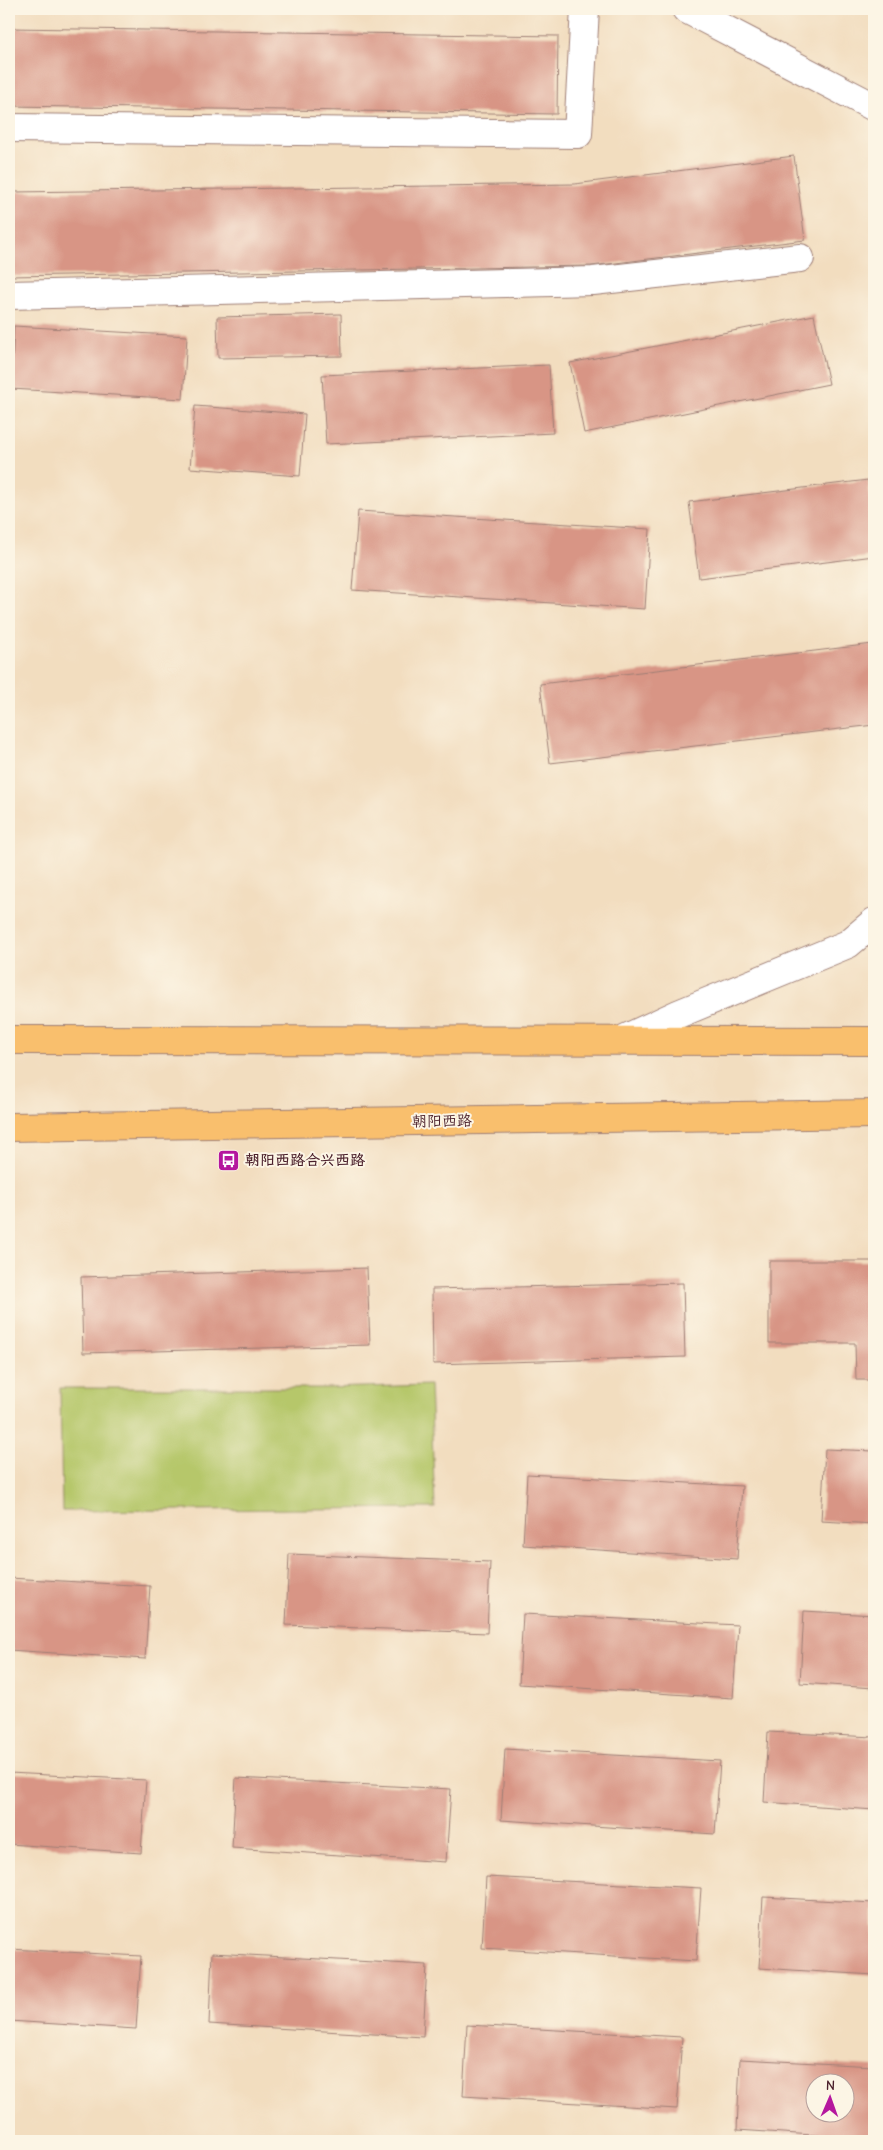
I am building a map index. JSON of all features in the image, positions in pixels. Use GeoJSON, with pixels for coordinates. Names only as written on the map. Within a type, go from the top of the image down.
{"type":"FeatureCollection","features":[{"type":"Feature","properties":{"kind":"main road"},"geometry":{"type":"LineString","coordinates":[[9,1040],[874,1040]]}},
{"type":"Feature","properties":{"kind":"main road","name":"朝阳西路"},"geometry":{"type":"LineString","coordinates":[[9,1127],[874,1114]]}},
{"type":"Feature","properties":{"kind":"street"},"geometry":{"type":"LineString","coordinates":[[9,128],[578,134],[585,9]]}},
{"type":"Feature","properties":{"kind":"street"},"geometry":{"type":"LineString","coordinates":[[686,9],[874,107]]}},
{"type":"Feature","properties":{"kind":"street"},"geometry":{"type":"LineString","coordinates":[[9,295],[593,281],[800,258]]}},
{"type":"Feature","properties":{"kind":"street"},"geometry":{"type":"LineString","coordinates":[[622,1040],[678,1014],[848,944],[874,922]]}},
{"type":"Feature","properties":{"kind":"green space"},"geometry":{"type":"Polygon","coordinates":[[[430,1385],[435,1508],[62,1511],[60,1388],[328,1388],[430,1385]]]}},
{"type":"Feature","properties":{"kind":"building"},"geometry":{"type":"Polygon","coordinates":[[[9,28],[558,36],[557,114],[9,106],[9,28]]]}},
{"type":"Feature","properties":{"kind":"building"},"geometry":{"type":"Polygon","coordinates":[[[794,156],[805,240],[591,266],[9,276],[9,193],[14,192],[575,184],[794,156]]]}},
{"type":"Feature","properties":{"kind":"building"},"geometry":{"type":"Polygon","coordinates":[[[341,314],[342,356],[218,358],[217,317],[341,314]]]}},
{"type":"Feature","properties":{"kind":"building"},"geometry":{"type":"Polygon","coordinates":[[[814,315],[829,384],[584,433],[570,363],[814,315]]]}},
{"type":"Feature","properties":{"kind":"building"},"geometry":{"type":"Polygon","coordinates":[[[14,326],[187,336],[183,399],[11,389],[14,326]]]}},
{"type":"Feature","properties":{"kind":"building"},"geometry":{"type":"Polygon","coordinates":[[[549,365],[553,433],[326,444],[322,375],[549,365]]]}},
{"type":"Feature","properties":{"kind":"building"},"geometry":{"type":"Polygon","coordinates":[[[195,406],[305,414],[300,476],[190,468],[195,406]]]}},
{"type":"Feature","properties":{"kind":"building"},"geometry":{"type":"Polygon","coordinates":[[[868,480],[874,526],[874,556],[699,578],[689,502],[868,480]]]}},
{"type":"Feature","properties":{"kind":"building"},"geometry":{"type":"Polygon","coordinates":[[[358,511],[650,529],[645,609],[352,590],[358,511]]]}},
{"type":"Feature","properties":{"kind":"building"},"geometry":{"type":"Polygon","coordinates":[[[873,644],[874,725],[550,763],[540,684],[873,644]]]}},
{"type":"Feature","properties":{"kind":"building"},"geometry":{"type":"Polygon","coordinates":[[[769,1261],[874,1261],[874,1380],[856,1380],[855,1343],[769,1343],[769,1261]]]}},
{"type":"Feature","properties":{"kind":"building"},"geometry":{"type":"Polygon","coordinates":[[[367,1268],[370,1345],[83,1353],[81,1277],[367,1268]]]}},
{"type":"Feature","properties":{"kind":"building"},"geometry":{"type":"Polygon","coordinates":[[[683,1283],[685,1357],[433,1364],[432,1289],[683,1283]]]}},
{"type":"Feature","properties":{"kind":"building"},"geometry":{"type":"Polygon","coordinates":[[[825,1449],[874,1451],[874,1524],[821,1521],[825,1449]]]}},
{"type":"Feature","properties":{"kind":"building"},"geometry":{"type":"Polygon","coordinates":[[[527,1474],[742,1486],[737,1559],[523,1545],[527,1474]]]}},
{"type":"Feature","properties":{"kind":"building"},"geometry":{"type":"Polygon","coordinates":[[[289,1554],[490,1562],[487,1633],[286,1625],[289,1554]]]}},
{"type":"Feature","properties":{"kind":"building"},"geometry":{"type":"Polygon","coordinates":[[[9,1578],[150,1586],[145,1659],[9,1650],[9,1578]]]}},
{"type":"Feature","properties":{"kind":"building"},"geometry":{"type":"Polygon","coordinates":[[[804,1611],[874,1615],[874,1688],[800,1683],[804,1611]]]}},
{"type":"Feature","properties":{"kind":"building"},"geometry":{"type":"Polygon","coordinates":[[[523,1614],[738,1625],[733,1698],[519,1684],[523,1614]]]}},
{"type":"Feature","properties":{"kind":"building"},"geometry":{"type":"Polygon","coordinates":[[[768,1732],[874,1737],[874,1810],[764,1802],[768,1732]]]}},
{"type":"Feature","properties":{"kind":"building"},"geometry":{"type":"Polygon","coordinates":[[[505,1749],[720,1761],[715,1834],[501,1820],[505,1749]]]}},
{"type":"Feature","properties":{"kind":"building"},"geometry":{"type":"Polygon","coordinates":[[[9,1773],[146,1780],[141,1853],[9,1844],[9,1773]]]}},
{"type":"Feature","properties":{"kind":"building"},"geometry":{"type":"Polygon","coordinates":[[[236,1778],[451,1789],[446,1862],[232,1848],[236,1778]]]}},
{"type":"Feature","properties":{"kind":"building"},"geometry":{"type":"Polygon","coordinates":[[[486,1877],[701,1888],[696,1961],[482,1948],[486,1877]]]}},
{"type":"Feature","properties":{"kind":"building"},"geometry":{"type":"Polygon","coordinates":[[[763,1897],[874,1903],[874,1975],[759,1968],[763,1897]]]}},
{"type":"Feature","properties":{"kind":"building"},"geometry":{"type":"Polygon","coordinates":[[[9,1949],[141,1956],[136,2029],[9,2021],[9,1949]]]}},
{"type":"Feature","properties":{"kind":"building"},"geometry":{"type":"Polygon","coordinates":[[[212,1953],[427,1965],[423,2037],[209,2024],[212,1953]]]}},
{"type":"Feature","properties":{"kind":"building"},"geometry":{"type":"Polygon","coordinates":[[[467,2025],[682,2037],[677,2109],[463,2096],[467,2025]]]}},
{"type":"Feature","properties":{"kind":"building"},"geometry":{"type":"Polygon","coordinates":[[[740,2059],[874,2066],[874,2139],[737,2130],[740,2059]]]}},
{"type":"Feature","properties":{"kind":"building"},"geometry":{"type":"Polygon","coordinates":[[[9,2138],[41,2140],[41,2141],[9,2141],[9,2138]]]}},
{"type":"Feature","properties":{"kind":"place","name":"朝阳西路合兴西路"},"geometry":{"type":"Point","coordinates":[229,1160]}}]}
